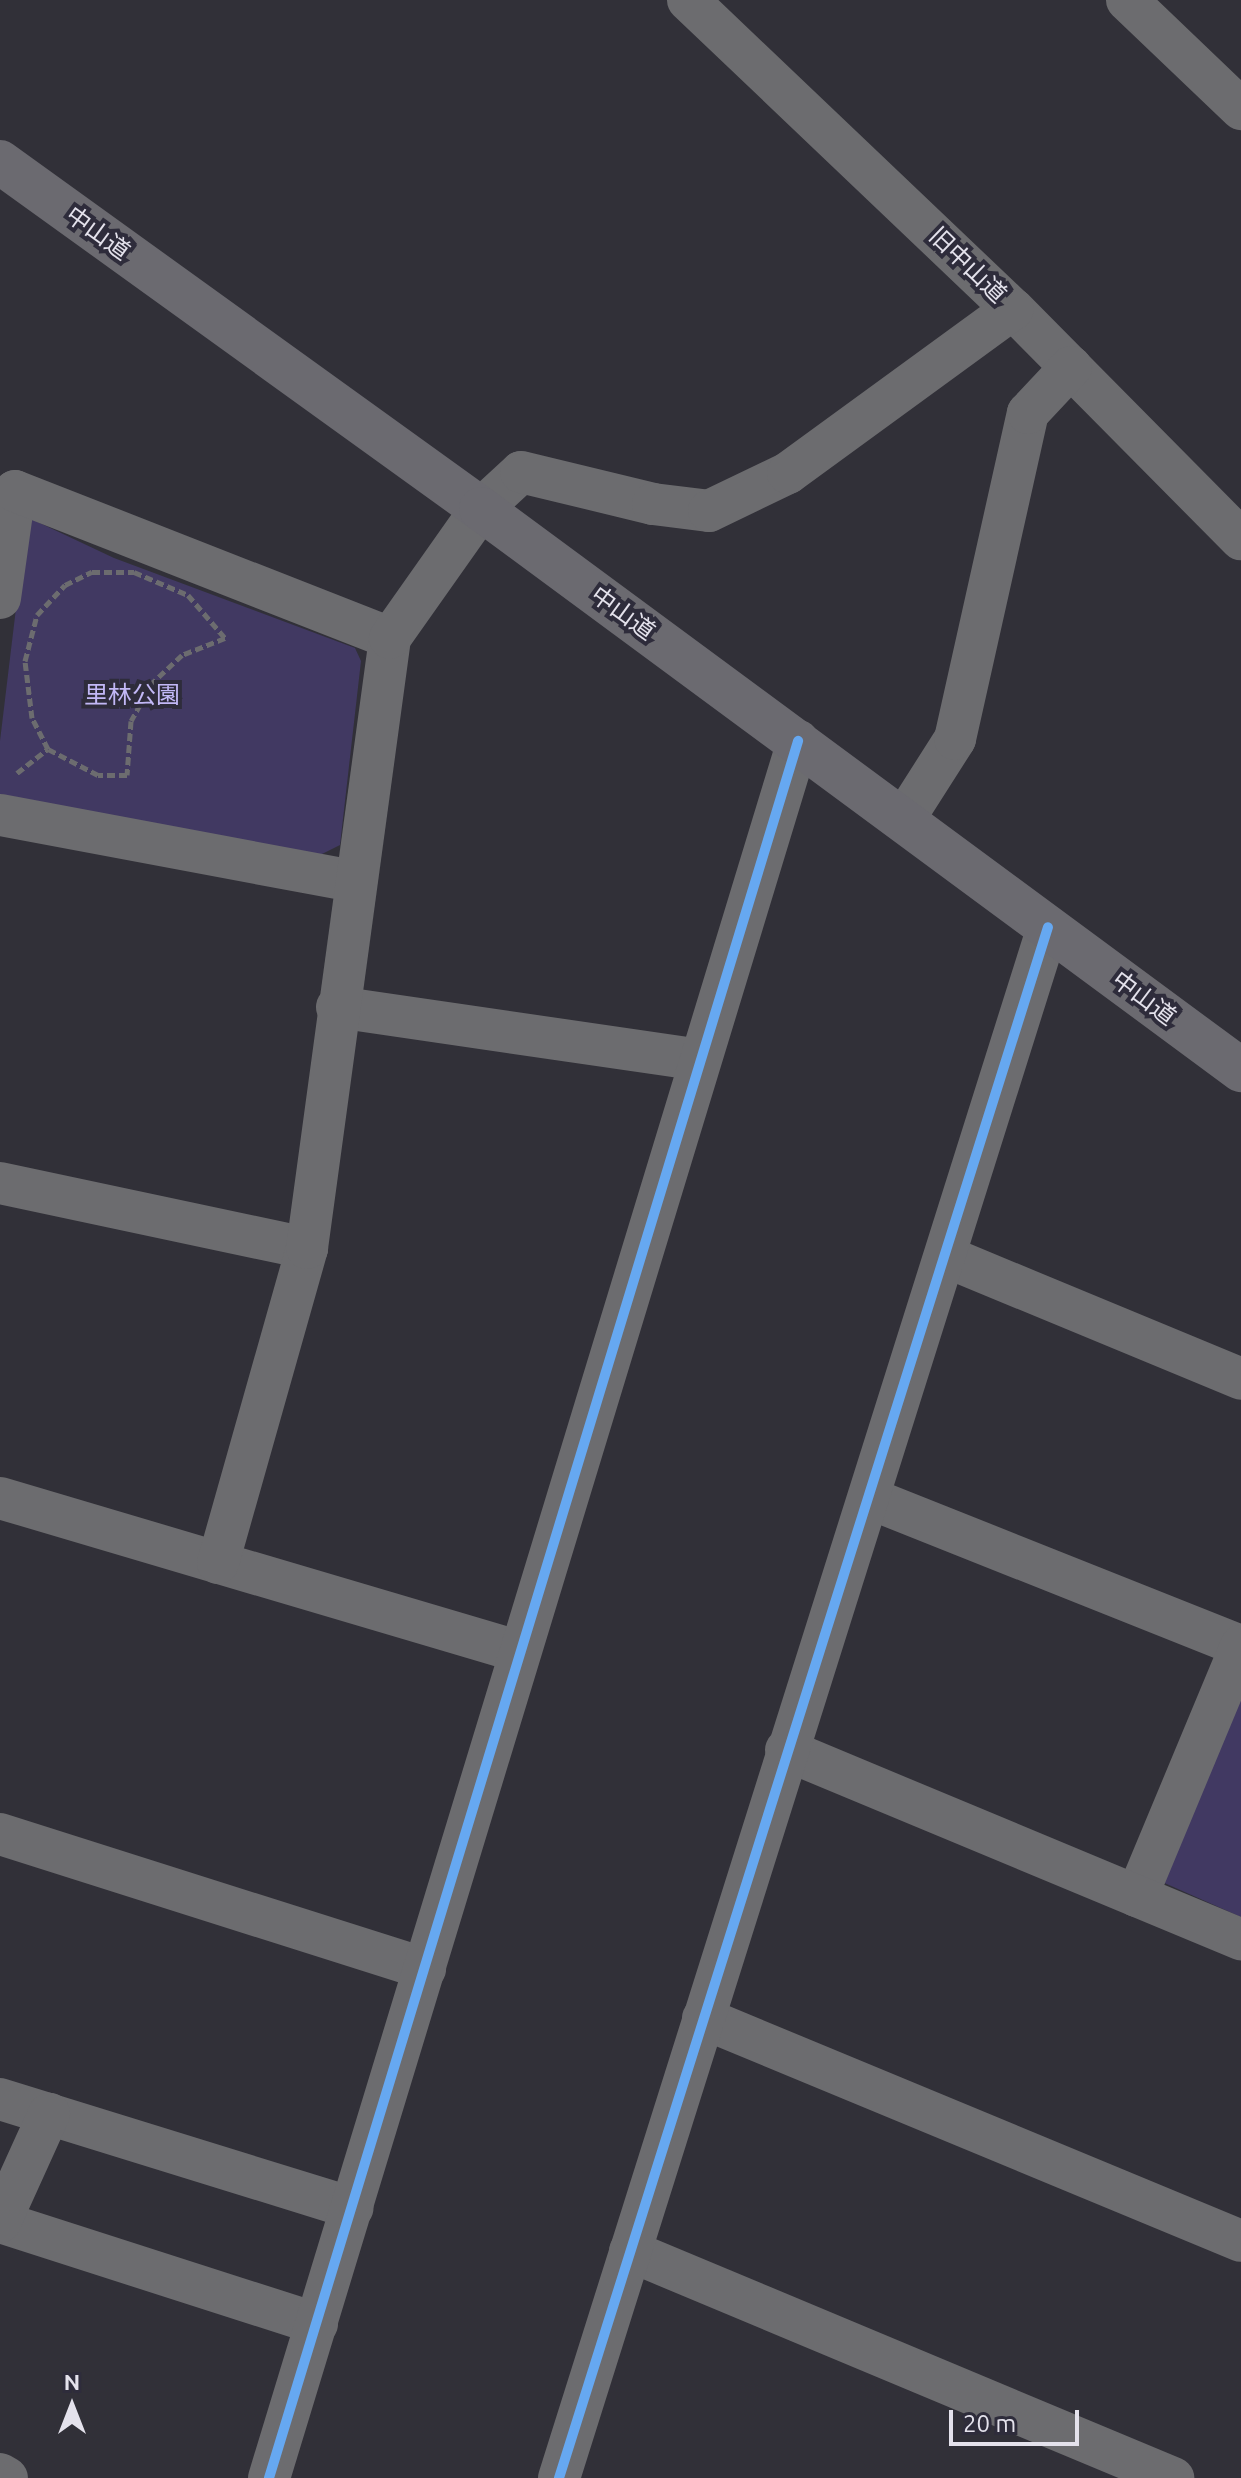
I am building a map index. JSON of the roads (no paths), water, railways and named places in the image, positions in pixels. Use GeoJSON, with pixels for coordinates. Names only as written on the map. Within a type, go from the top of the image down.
{"type":"FeatureCollection","features":[{"type":"Feature","properties":{"kind":"highway","name":"中山道"},"geometry":{"type":"LineString","coordinates":[[0,162],[481,509],[1241,1070]]}},
{"type":"Feature","properties":{"kind":"street","name":"旧中山道"},"geometry":{"type":"LineString","coordinates":[[688,0],[763,66],[1013,309],[1241,539]]}},
{"type":"Feature","properties":{"kind":"street"},"geometry":{"type":"LineString","coordinates":[[1127,0],[1241,109]]}},
{"type":"Feature","properties":{"kind":"street"},"geometry":{"type":"LineString","coordinates":[[218,1563],[307,1248],[354,881],[390,638],[481,509],[521,472],[653,504],[709,511],[788,473],[1013,309]]}},
{"type":"Feature","properties":{"kind":"street"},"geometry":{"type":"LineString","coordinates":[[904,819],[955,739],[1028,413],[1071,367]]}},
{"type":"Feature","properties":{"kind":"street"},"geometry":{"type":"LineString","coordinates":[[0,598],[8,488],[390,638]]}},
{"type":"Feature","properties":{"kind":"street"},"geometry":{"type":"LineString","coordinates":[[269,2478],[425,1969],[517,1651],[798,741]]}},
{"type":"Feature","properties":{"kind":"street"},"geometry":{"type":"LineString","coordinates":[[6,796],[354,881]]}},
{"type":"Feature","properties":{"kind":"street"},"geometry":{"type":"LineString","coordinates":[[559,2478],[786,1750],[947,1257],[1048,927]]}},
{"type":"Feature","properties":{"kind":"street"},"geometry":{"type":"LineString","coordinates":[[337,1007],[699,1060]]}},
{"type":"Feature","properties":{"kind":"street"},"geometry":{"type":"LineString","coordinates":[[0,1183],[307,1248]]}},
{"type":"Feature","properties":{"kind":"street"},"geometry":{"type":"LineString","coordinates":[[947,1257],[1241,1379]]}},
{"type":"Feature","properties":{"kind":"street"},"geometry":{"type":"LineString","coordinates":[[0,1498],[517,1651]]}},
{"type":"Feature","properties":{"kind":"street"},"geometry":{"type":"LineString","coordinates":[[869,1498],[1241,1646],[1137,1896]]}},
{"type":"Feature","properties":{"kind":"street"},"geometry":{"type":"LineString","coordinates":[[786,1750],[1241,1939]]}},
{"type":"Feature","properties":{"kind":"street"},"geometry":{"type":"LineString","coordinates":[[0,1834],[425,1969]]}},
{"type":"Feature","properties":{"kind":"street"},"geometry":{"type":"LineString","coordinates":[[703,2018],[1241,2241]]}},
{"type":"Feature","properties":{"kind":"street"},"geometry":{"type":"LineString","coordinates":[[0,2099],[353,2208]]}},
{"type":"Feature","properties":{"kind":"street"},"geometry":{"type":"LineString","coordinates":[[49,2114],[0,2222],[317,2324]]}},
{"type":"Feature","properties":{"kind":"street"},"geometry":{"type":"LineString","coordinates":[[630,2251],[1173,2478]]}},
{"type":"Feature","properties":{"kind":"street"},"geometry":{"type":"LineString","coordinates":[[0,2474],[7,2478]]}},
{"type":"Feature","properties":{"kind":"park label","name":"里林公園"},"geometry":{"type":"Point","coordinates":[132,695]}}]}
